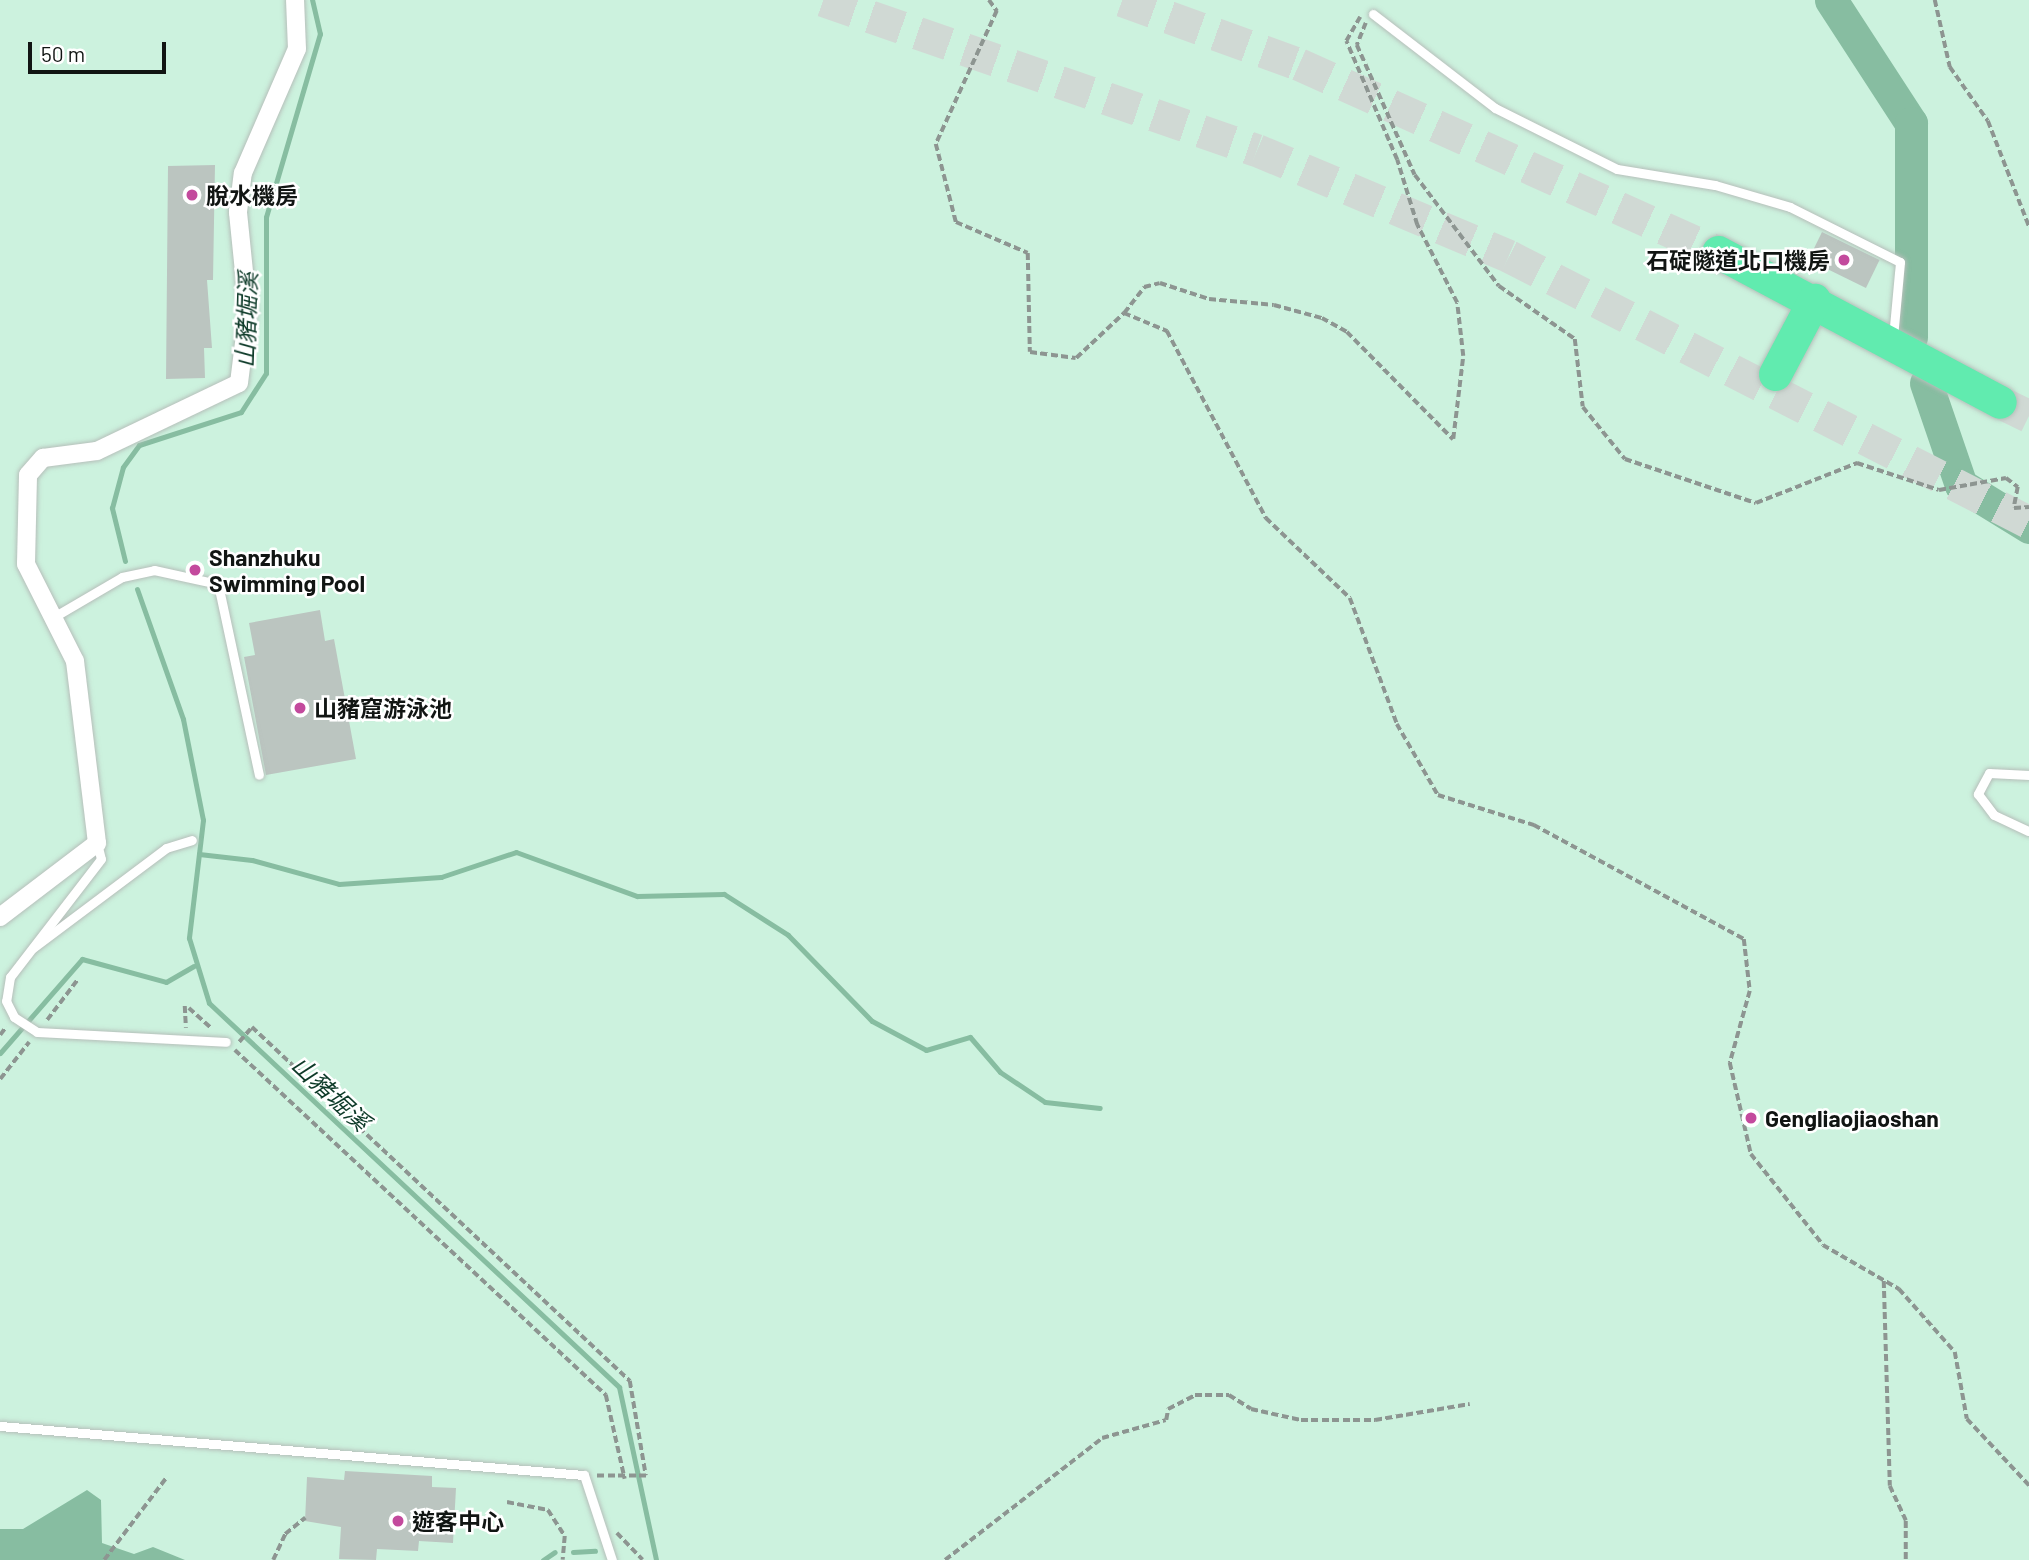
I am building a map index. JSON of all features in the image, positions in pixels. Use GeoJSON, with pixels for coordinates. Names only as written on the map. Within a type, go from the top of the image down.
{"type":"FeatureCollection","features":[{"type":"Feature","properties":{"kind":"highway"},"geometry":{"type":"LineString","coordinates":[[1718,253],[1814,300],[2000,402]]}},
{"type":"Feature","properties":{"kind":"highway"},"geometry":{"type":"LineString","coordinates":[[1775,374],[1814,300]]}},
{"type":"Feature","properties":{"kind":"street"},"geometry":{"type":"LineString","coordinates":[[0,917],[97,843],[83,702],[75,661],[26,564],[24,500],[32,466],[43,458],[97,451],[239,383],[247,311],[238,212],[243,173],[297,49],[295,0]]}},
{"type":"Feature","properties":{"kind":"lane"},"geometry":{"type":"LineString","coordinates":[[1373,14],[1496,108],[1617,169],[1715,185],[1790,207],[1900,262],[1893,342]]}},
{"type":"Feature","properties":{"kind":"lane"},"geometry":{"type":"LineString","coordinates":[[52,618],[122,577],[154,570],[218,584],[259,775]]}},
{"type":"Feature","properties":{"kind":"lane"},"geometry":{"type":"LineString","coordinates":[[2029,775],[1989,773],[1978,794],[1994,815],[2029,831]]}},
{"type":"Feature","properties":{"kind":"lane"},"geometry":{"type":"LineString","coordinates":[[20,957],[166,848],[192,841]]}},
{"type":"Feature","properties":{"kind":"lane"},"geometry":{"type":"LineString","coordinates":[[97,843],[100,859],[20,957],[6,1001],[14,1017],[37,1032],[230,1045]]}},
{"type":"Feature","properties":{"kind":"lane"},"geometry":{"type":"LineString","coordinates":[[0,1426],[584,1475],[606,1527],[612,1560]]}},
{"type":"Feature","properties":{"kind":"path"},"geometry":{"type":"LineString","coordinates":[[989,0],[997,11],[936,144],[956,222],[1028,253],[1030,352],[1076,358],[1124,313],[1144,287],[1160,283],[1209,299],[1311,314],[1347,332],[1453,439],[1463,356],[1457,303],[1417,225],[1397,160],[1346,41],[1349,27],[1373,14]]}},
{"type":"Feature","properties":{"kind":"path"},"geometry":{"type":"LineString","coordinates":[[1935,0],[1950,67],[1988,121],[2029,226]]}},
{"type":"Feature","properties":{"kind":"path"},"geometry":{"type":"LineString","coordinates":[[1373,14],[1357,46],[1415,175],[1499,286],[1575,339],[1583,407],[1625,459],[1756,503],[1857,463],[1939,490],[2006,478],[2018,486],[2014,508],[2029,507]]}},
{"type":"Feature","properties":{"kind":"path"},"geometry":{"type":"LineString","coordinates":[[1124,313],[1167,331],[1265,518],[1350,598],[1396,724],[1438,795],[1534,824],[1744,939],[1749,991],[1731,1063],[1751,1154],[1823,1245],[1884,1281],[1955,1352],[1967,1419],[2029,1485]]}},
{"type":"Feature","properties":{"kind":"path"},"geometry":{"type":"LineString","coordinates":[[186,1040],[187,1007],[606,1395],[625,1479]]}},
{"type":"Feature","properties":{"kind":"path"},"geometry":{"type":"LineString","coordinates":[[230,1045],[252,1027],[630,1381],[646,1476],[625,1479],[584,1475]]}},
{"type":"Feature","properties":{"kind":"path"},"geometry":{"type":"LineString","coordinates":[[1884,1281],[1890,1486],[1906,1521],[1906,1560]]}},
{"type":"Feature","properties":{"kind":"path"},"geometry":{"type":"LineString","coordinates":[[945,1560],[1102,1438],[1166,1420],[1168,1409],[1195,1395],[1230,1395],[1251,1409],[1301,1420],[1375,1420],[1470,1405]]}},
{"type":"Feature","properties":{"kind":"path"},"geometry":{"type":"LineString","coordinates":[[104,1560],[166,1478]]}},
{"type":"Feature","properties":{"kind":"path"},"geometry":{"type":"LineString","coordinates":[[507,1502],[548,1510],[565,1536],[563,1560]]}},
{"type":"Feature","properties":{"kind":"path"},"geometry":{"type":"LineString","coordinates":[[273,1560],[285,1534],[305,1518]]}},
{"type":"Feature","properties":{"kind":"path"},"geometry":{"type":"LineString","coordinates":[[606,1527],[633,1544],[643,1560]]}},
{"type":"Feature","properties":{"kind":"shaded area"},"geometry":{"type":"Polygon","coordinates":[[[0,0],[2029,0],[2029,1560],[0,1560],[0,0]]]}},
{"type":"Feature","properties":{"kind":"shaded area"},"geometry":{"type":"Polygon","coordinates":[[[87,1490],[101,1500],[102,1543],[134,1554],[153,1547],[185,1560],[0,1560],[0,1529],[23,1529],[87,1490]]]}},
{"type":"Feature","properties":{"kind":"building"},"geometry":{"type":"Polygon","coordinates":[[[215,165],[213,280],[207,280],[212,348],[204,348],[205,378],[166,379],[168,166],[215,165]]]}},
{"type":"Feature","properties":{"kind":"building","name":"石碇隧道北口機房"},"geometry":{"type":"Polygon","coordinates":[[[1822,232],[1880,260],[1866,288],[1808,260],[1822,232]]]}},
{"type":"Feature","properties":{"kind":"building","name":"山豬窟游泳池"},"geometry":{"type":"Polygon","coordinates":[[[320,610],[325,641],[334,639],[356,759],[266,775],[244,657],[255,655],[249,623],[320,610]]]}},
{"type":"Feature","properties":{"kind":"building","name":"遊客中心"},"geometry":{"type":"Polygon","coordinates":[[[345,1471],[432,1476],[432,1487],[456,1488],[453,1543],[419,1541],[418,1551],[377,1549],[376,1560],[339,1559],[341,1527],[305,1521],[307,1477],[344,1480],[345,1471]]]}},
{"type":"Feature","properties":{"kind":"waterway","name":"山豬堀溪"},"geometry":{"type":"LineString","coordinates":[[125,561],[112,508],[123,467],[139,445],[241,412],[266,373],[266,217],[320,34],[312,0]]}},
{"type":"Feature","properties":{"kind":"waterway"},"geometry":{"type":"LineString","coordinates":[[1831,0],[1911,123],[1911,337]]}},
{"type":"Feature","properties":{"kind":"waterway"},"geometry":{"type":"LineString","coordinates":[[1926,383],[1961,485],[2029,527]]}},
{"type":"Feature","properties":{"kind":"waterway","name":"山豬堀溪"},"geometry":{"type":"LineString","coordinates":[[137,589],[183,719],[203,820],[189,938],[209,1003],[619,1387],[656,1559]]}},
{"type":"Feature","properties":{"kind":"waterway"},"geometry":{"type":"LineString","coordinates":[[199,854],[252,860],[339,884],[441,877],[516,852],[637,896],[724,894],[788,935],[872,1021],[926,1050],[970,1037],[1000,1072],[1045,1102],[1100,1108]]}},
{"type":"Feature","properties":{"kind":"waterway"},"geometry":{"type":"LineString","coordinates":[[0,1053],[82,959],[166,982],[194,966]]}},
{"type":"Feature","properties":{"kind":"waterway","name":"山豬堀溪"},"geometry":{"type":"LineString","coordinates":[[573,1552],[595,1551]]}},
{"type":"Feature","properties":{"kind":"waterway","name":"山豬堀溪"},"geometry":{"type":"LineString","coordinates":[[543,1560],[555,1552]]}},
{"type":"Feature","properties":{"kind":"tunnel"},"geometry":{"type":"LineString","coordinates":[[823,0],[1257,150],[1509,256],[2029,522]]}},
{"type":"Feature","properties":{"kind":"tunnel"},"geometry":{"type":"LineString","coordinates":[[1122,0],[1299,64],[1718,252]]}},
{"type":"Feature","properties":{"kind":"tunnel"},"geometry":{"type":"LineString","coordinates":[[2000,402],[2029,416]]}},
{"type":"Feature","properties":{"kind":"place","name":"脫水機房"},"geometry":{"type":"Point","coordinates":[192,195]}},
{"type":"Feature","properties":{"kind":"place","name":"石碇隧道北口機房"},"geometry":{"type":"Point","coordinates":[1844,260]}},
{"type":"Feature","properties":{"kind":"place","name":"Shanzhuku Swimming Pool"},"geometry":{"type":"Point","coordinates":[195,570]}},
{"type":"Feature","properties":{"kind":"place","name":"山豬窟游泳池"},"geometry":{"type":"Point","coordinates":[300,708]}},
{"type":"Feature","properties":{"kind":"place","name":"Gengliaojiaoshan"},"geometry":{"type":"Point","coordinates":[1751,1118]}},
{"type":"Feature","properties":{"kind":"place","name":"遊客中心"},"geometry":{"type":"Point","coordinates":[398,1521]}}]}
